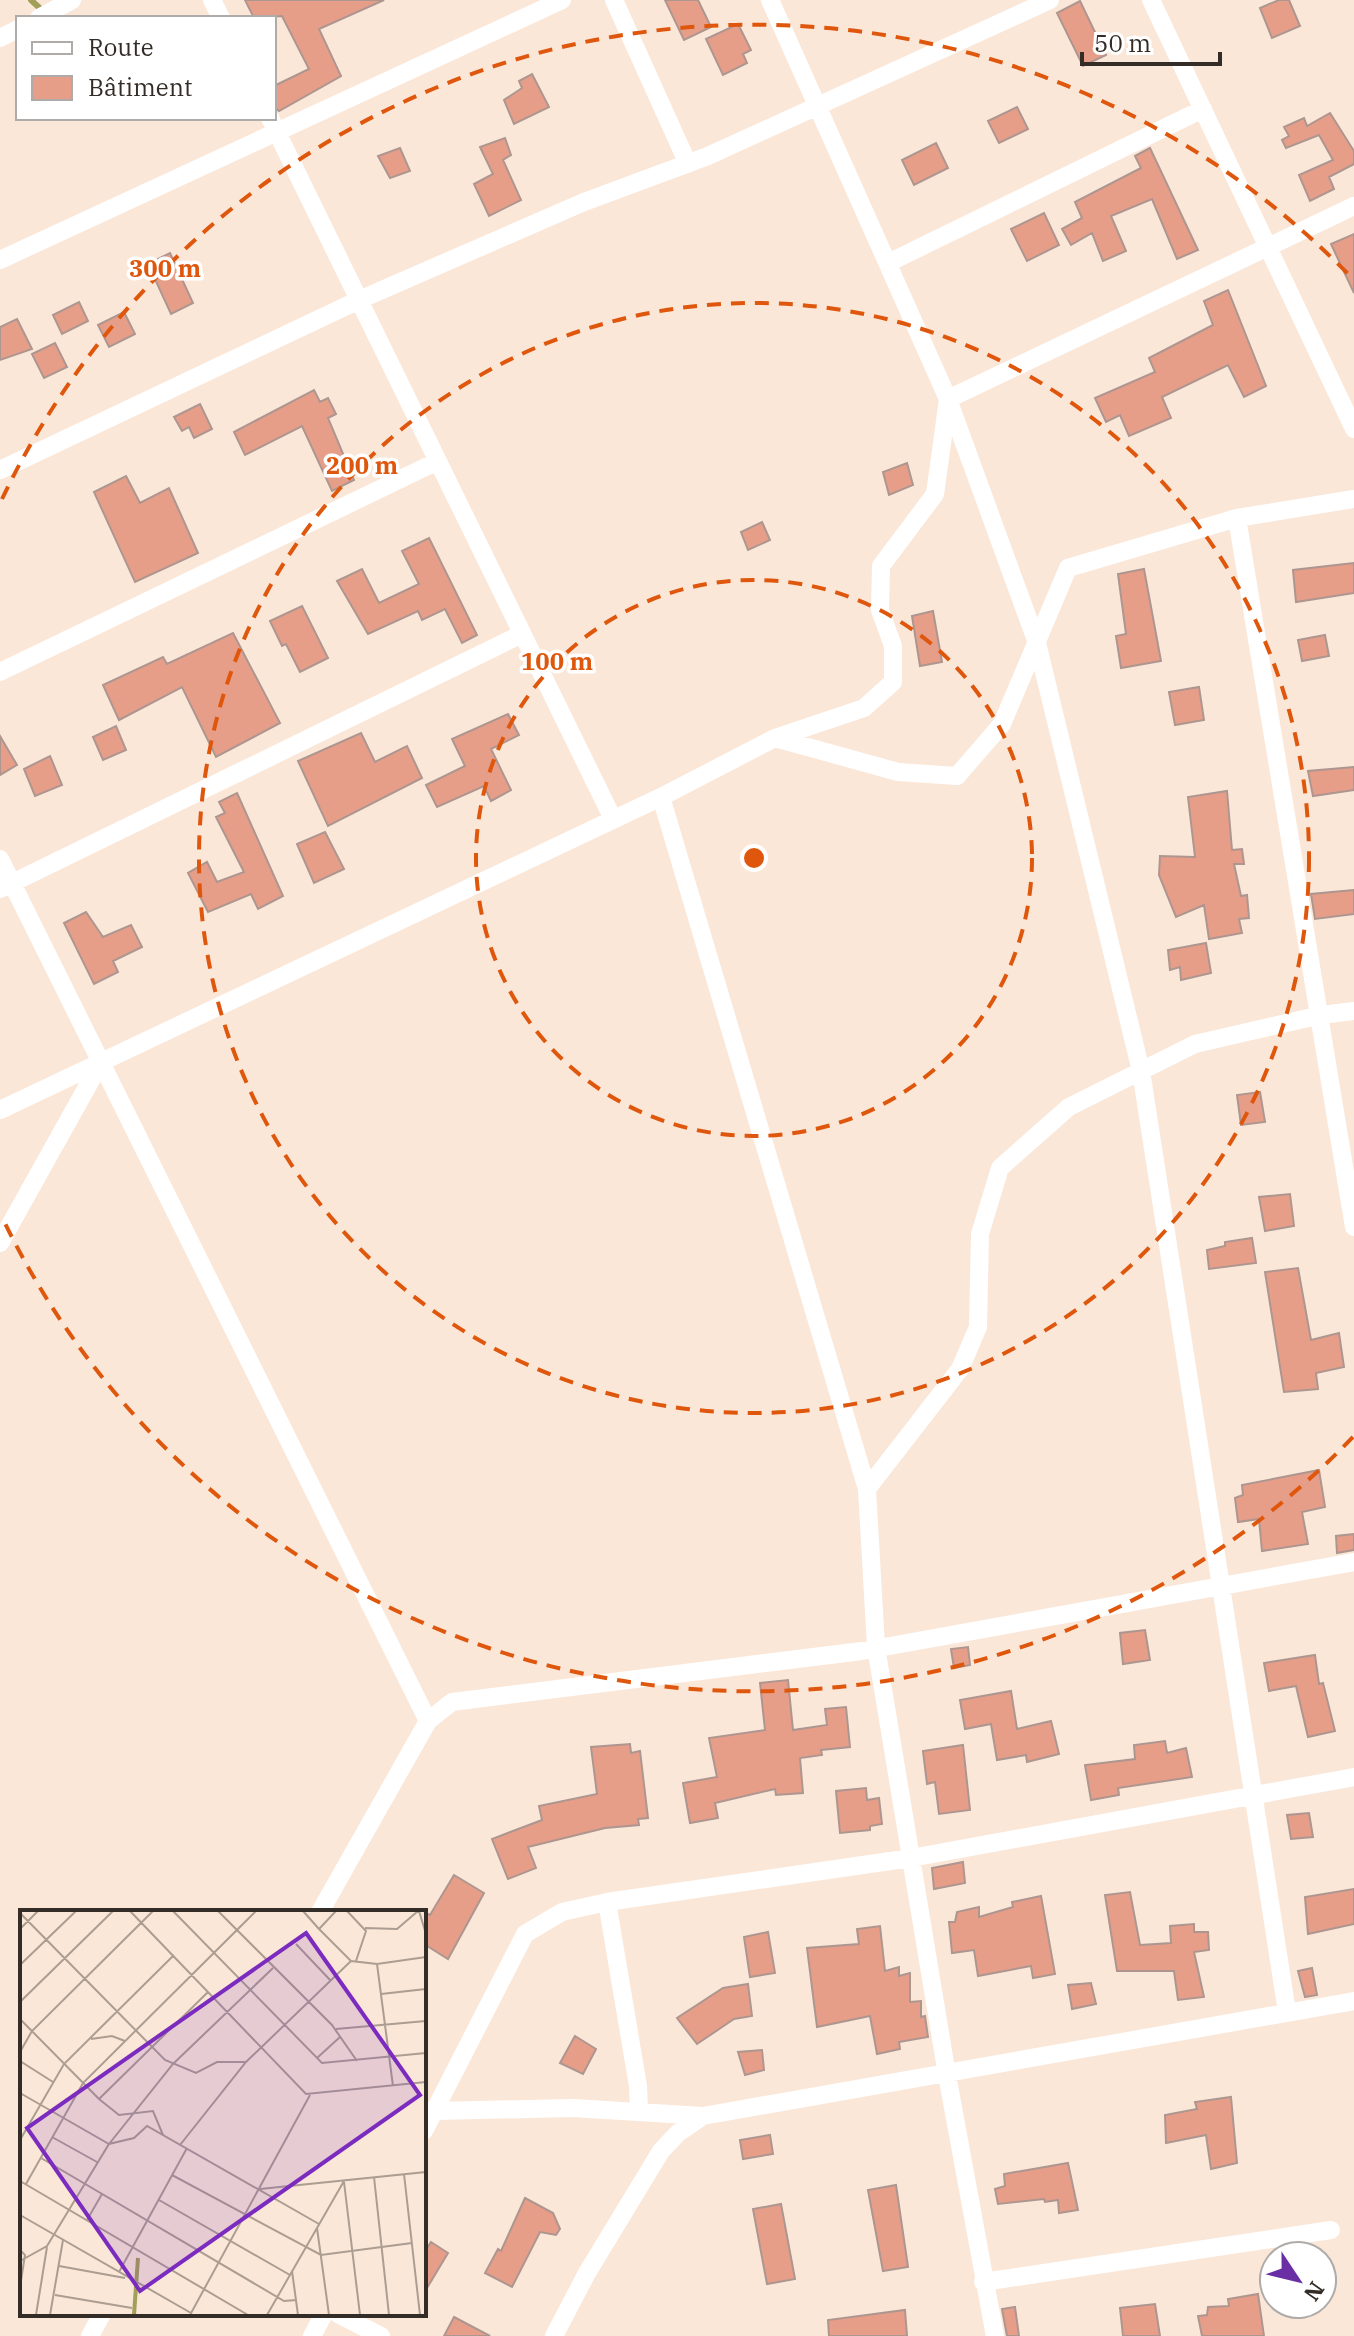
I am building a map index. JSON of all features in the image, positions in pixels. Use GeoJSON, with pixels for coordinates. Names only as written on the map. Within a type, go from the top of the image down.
{"type":"FeatureCollection","features":[{"type":"Feature","properties":{"kind":"street"},"geometry":{"type":"LineString","coordinates":[[0,260],[274,125],[562,0]]}},
{"type":"Feature","properties":{"kind":"street"},"geometry":{"type":"LineString","coordinates":[[614,0],[688,164]]}},
{"type":"Feature","properties":{"kind":"street"},"geometry":{"type":"LineString","coordinates":[[770,0],[948,399],[1037,643],[1141,1071],[1287,2012]]}},
{"type":"Feature","properties":{"kind":"street"},"geometry":{"type":"LineString","coordinates":[[0,470],[359,300],[584,202],[688,164],[1050,0]]}},
{"type":"Feature","properties":{"kind":"street"},"geometry":{"type":"LineString","coordinates":[[1151,0],[1354,429]]}},
{"type":"Feature","properties":{"kind":"street"},"geometry":{"type":"LineString","coordinates":[[43,16],[69,2]]}},
{"type":"Feature","properties":{"kind":"street"},"geometry":{"type":"LineString","coordinates":[[888,263],[1203,109]]}},
{"type":"Feature","properties":{"kind":"street"},"geometry":{"type":"LineString","coordinates":[[274,125],[613,819]]}},
{"type":"Feature","properties":{"kind":"street"},"geometry":{"type":"LineString","coordinates":[[948,399],[1354,206]]}},
{"type":"Feature","properties":{"kind":"street"},"geometry":{"type":"LineString","coordinates":[[0,1110],[661,797],[775,738],[864,708],[893,682],[893,646],[880,610],[881,566],[935,494],[948,399]]}},
{"type":"Feature","properties":{"kind":"street"},"geometry":{"type":"LineString","coordinates":[[0,672],[436,462]]}},
{"type":"Feature","properties":{"kind":"street"},"geometry":{"type":"LineString","coordinates":[[775,738],[898,772],[957,776],[1002,724],[1068,568],[1237,518],[1354,499]]}},
{"type":"Feature","properties":{"kind":"street"},"geometry":{"type":"LineString","coordinates":[[1237,518],[1354,1227]]}},
{"type":"Feature","properties":{"kind":"street"},"geometry":{"type":"LineString","coordinates":[[6,886],[522,634]]}},
{"type":"Feature","properties":{"kind":"street"},"geometry":{"type":"LineString","coordinates":[[661,797],[867,1489],[876,1647],[947,2075],[995,2336]]}},
{"type":"Feature","properties":{"kind":"street"},"geometry":{"type":"LineString","coordinates":[[0,859],[6,886],[101,1062],[428,1721]]}},
{"type":"Feature","properties":{"kind":"street"},"geometry":{"type":"LineString","coordinates":[[867,1489],[960,1369],[978,1327],[980,1234],[1000,1168],[1069,1107],[1195,1044],[1321,1015],[1354,1011]]}},
{"type":"Feature","properties":{"kind":"street"},"geometry":{"type":"LineString","coordinates":[[0,1243],[101,1062]]}},
{"type":"Feature","properties":{"kind":"street"},"geometry":{"type":"LineString","coordinates":[[321,1910],[428,1721],[452,1702],[876,1647],[1354,1562]]}},
{"type":"Feature","properties":{"kind":"street"},"geometry":{"type":"LineString","coordinates":[[426,2127],[525,1934],[562,1912],[607,1902],[911,1858],[1354,1777]]}},
{"type":"Feature","properties":{"kind":"street"},"geometry":{"type":"LineString","coordinates":[[607,1902],[633,2049],[639,2111]]}},
{"type":"Feature","properties":{"kind":"street"},"geometry":{"type":"LineString","coordinates":[[435,2111],[573,2108],[703,2116],[1354,2001]]}},
{"type":"Feature","properties":{"kind":"street"},"geometry":{"type":"LineString","coordinates":[[554,2336],[587,2273],[661,2151],[678,2133],[703,2116]]}},
{"type":"Feature","properties":{"kind":"street"},"geometry":{"type":"LineString","coordinates":[[983,2282],[1331,2230]]}},
{"type":"Feature","properties":{"kind":"street"},"geometry":{"type":"LineString","coordinates":[[90,2336],[101,2316]]}},
{"type":"Feature","properties":{"kind":"street"},"geometry":{"type":"LineString","coordinates":[[312,2336],[323,2316]]}},
{"type":"Feature","properties":{"kind":"street"},"geometry":{"type":"LineString","coordinates":[[342,2316],[381,2336]]}},
{"type":"Feature","properties":{"kind":"building"},"geometry":{"type":"Polygon","coordinates":[[[245,0],[384,0],[319,29],[341,76],[279,111],[276,109],[276,85],[309,69],[282,16],[253,16],[245,0]]]}},
{"type":"Feature","properties":{"kind":"building"},"geometry":{"type":"Polygon","coordinates":[[[665,0],[698,0],[711,27],[684,40],[665,0]]]}},
{"type":"Feature","properties":{"kind":"building"},"geometry":{"type":"Polygon","coordinates":[[[1279,0],[1289,0],[1300,26],[1272,38],[1260,8],[1279,0]]]}},
{"type":"Feature","properties":{"kind":"building"},"geometry":{"type":"Polygon","coordinates":[[[1080,1],[1106,55],[1083,66],[1057,13],[1080,1]]]}},
{"type":"Feature","properties":{"kind":"building"},"geometry":{"type":"Polygon","coordinates":[[[738,24],[751,50],[743,54],[747,63],[723,75],[706,39],[738,24]]]}},
{"type":"Feature","properties":{"kind":"building"},"geometry":{"type":"Polygon","coordinates":[[[532,74],[549,107],[514,124],[504,100],[522,88],[519,81],[532,74]]]}},
{"type":"Feature","properties":{"kind":"building"},"geometry":{"type":"Polygon","coordinates":[[[1017,107],[1028,129],[999,143],[988,121],[1017,107]]]}},
{"type":"Feature","properties":{"kind":"building"},"geometry":{"type":"Polygon","coordinates":[[[1330,113],[1354,151],[1354,164],[1329,177],[1334,189],[1310,201],[1299,175],[1333,160],[1319,135],[1286,148],[1282,140],[1289,136],[1284,127],[1304,118],[1307,126],[1330,113]]]}},
{"type":"Feature","properties":{"kind":"building"},"geometry":{"type":"Polygon","coordinates":[[[505,138],[511,155],[503,160],[521,200],[489,216],[474,184],[493,174],[480,147],[505,138]]]}},
{"type":"Feature","properties":{"kind":"building"},"geometry":{"type":"Polygon","coordinates":[[[936,143],[948,168],[914,185],[902,160],[936,143]]]}},
{"type":"Feature","properties":{"kind":"building"},"geometry":{"type":"Polygon","coordinates":[[[400,148],[410,171],[390,178],[378,156],[400,148]]]}},
{"type":"Feature","properties":{"kind":"building"},"geometry":{"type":"Polygon","coordinates":[[[1150,148],[1198,250],[1177,259],[1152,199],[1111,216],[1126,251],[1103,261],[1092,233],[1071,245],[1062,229],[1082,218],[1075,202],[1141,168],[1135,156],[1150,148]]]}},
{"type":"Feature","properties":{"kind":"building"},"geometry":{"type":"Polygon","coordinates":[[[1044,213],[1059,245],[1027,261],[1011,229],[1044,213]]]}},
{"type":"Feature","properties":{"kind":"building"},"geometry":{"type":"Polygon","coordinates":[[[1354,234],[1354,293],[1331,244],[1354,234]]]}},
{"type":"Feature","properties":{"kind":"building"},"geometry":{"type":"Polygon","coordinates":[[[170,253],[193,303],[171,314],[148,264],[170,253]]]}},
{"type":"Feature","properties":{"kind":"building"},"geometry":{"type":"Polygon","coordinates":[[[1228,290],[1266,386],[1244,397],[1228,365],[1162,397],[1171,418],[1129,436],[1120,415],[1106,422],[1095,398],[1155,372],[1149,358],[1213,325],[1204,301],[1228,290]]]}},
{"type":"Feature","properties":{"kind":"building"},"geometry":{"type":"Polygon","coordinates":[[[79,302],[88,321],[62,334],[53,315],[79,302]]]}},
{"type":"Feature","properties":{"kind":"building"},"geometry":{"type":"Polygon","coordinates":[[[124,312],[135,334],[109,347],[98,325],[124,312]]]}},
{"type":"Feature","properties":{"kind":"building"},"geometry":{"type":"Polygon","coordinates":[[[17,319],[32,349],[0,360],[0,327],[17,319]]]}},
{"type":"Feature","properties":{"kind":"building"},"geometry":{"type":"Polygon","coordinates":[[[55,343],[67,367],[44,378],[32,354],[55,343]]]}},
{"type":"Feature","properties":{"kind":"building"},"geometry":{"type":"Polygon","coordinates":[[[314,390],[320,402],[328,398],[336,414],[328,418],[354,480],[332,491],[302,426],[245,455],[234,432],[314,390]]]}},
{"type":"Feature","properties":{"kind":"building"},"geometry":{"type":"Polygon","coordinates":[[[200,404],[212,429],[194,438],[189,427],[182,431],[174,417],[200,404]]]}},
{"type":"Feature","properties":{"kind":"building"},"geometry":{"type":"Polygon","coordinates":[[[907,463],[913,485],[889,495],[883,472],[907,463]]]}},
{"type":"Feature","properties":{"kind":"building"},"geometry":{"type":"Polygon","coordinates":[[[126,476],[140,503],[169,488],[198,553],[135,582],[94,492],[126,476]]]}},
{"type":"Feature","properties":{"kind":"building"},"geometry":{"type":"Polygon","coordinates":[[[762,522],[770,540],[748,550],[741,532],[762,522]]]}},
{"type":"Feature","properties":{"kind":"building"},"geometry":{"type":"Polygon","coordinates":[[[429,538],[477,635],[462,643],[445,609],[422,620],[418,611],[368,634],[337,581],[362,569],[379,603],[419,584],[402,551],[429,538]]]}},
{"type":"Feature","properties":{"kind":"building"},"geometry":{"type":"Polygon","coordinates":[[[1354,563],[1354,593],[1296,602],[1293,570],[1354,563]]]}},
{"type":"Feature","properties":{"kind":"building"},"geometry":{"type":"Polygon","coordinates":[[[1144,569],[1161,661],[1121,668],[1116,636],[1126,634],[1118,574],[1144,569]]]}},
{"type":"Feature","properties":{"kind":"building"},"geometry":{"type":"Polygon","coordinates":[[[302,606],[328,658],[300,672],[270,621],[302,606]]]}},
{"type":"Feature","properties":{"kind":"building"},"geometry":{"type":"Polygon","coordinates":[[[933,611],[942,662],[920,666],[912,616],[933,611]]]}},
{"type":"Feature","properties":{"kind":"building"},"geometry":{"type":"Polygon","coordinates":[[[233,633],[280,723],[216,757],[182,687],[119,720],[103,685],[163,657],[167,664],[233,633]]]}},
{"type":"Feature","properties":{"kind":"building"},"geometry":{"type":"Polygon","coordinates":[[[1325,635],[1329,656],[1302,661],[1298,640],[1325,635]]]}},
{"type":"Feature","properties":{"kind":"building"},"geometry":{"type":"Polygon","coordinates":[[[1199,687],[1204,720],[1175,725],[1169,692],[1199,687]]]}},
{"type":"Feature","properties":{"kind":"building"},"geometry":{"type":"Polygon","coordinates":[[[508,714],[519,735],[491,749],[511,790],[491,801],[484,786],[437,807],[426,785],[465,766],[452,739],[508,714]]]}},
{"type":"Feature","properties":{"kind":"building"},"geometry":{"type":"Polygon","coordinates":[[[116,726],[126,750],[103,760],[93,737],[116,726]]]}},
{"type":"Feature","properties":{"kind":"building"},"geometry":{"type":"Polygon","coordinates":[[[361,733],[375,762],[407,746],[422,778],[328,826],[298,761],[361,733]]]}},
{"type":"Feature","properties":{"kind":"building"},"geometry":{"type":"Polygon","coordinates":[[[0,736],[17,765],[0,775],[0,736]]]}},
{"type":"Feature","properties":{"kind":"building"},"geometry":{"type":"Polygon","coordinates":[[[50,756],[62,785],[35,796],[24,769],[50,756]]]}},
{"type":"Feature","properties":{"kind":"building"},"geometry":{"type":"Polygon","coordinates":[[[1354,767],[1354,790],[1313,796],[1308,771],[1354,767]]]}},
{"type":"Feature","properties":{"kind":"building"},"geometry":{"type":"Polygon","coordinates":[[[1227,791],[1232,850],[1242,849],[1244,864],[1234,864],[1241,896],[1247,895],[1249,918],[1239,919],[1242,933],[1209,939],[1204,905],[1176,917],[1159,875],[1160,856],[1195,857],[1188,797],[1227,791]]]}},
{"type":"Feature","properties":{"kind":"building"},"geometry":{"type":"Polygon","coordinates":[[[237,793],[283,896],[258,909],[251,894],[208,912],[188,873],[207,862],[217,882],[244,872],[216,817],[225,813],[219,802],[237,793]]]}},
{"type":"Feature","properties":{"kind":"building"},"geometry":{"type":"Polygon","coordinates":[[[325,832],[344,869],[314,883],[297,844],[325,832]]]}},
{"type":"Feature","properties":{"kind":"building"},"geometry":{"type":"Polygon","coordinates":[[[1354,890],[1354,914],[1315,919],[1311,894],[1354,890]]]}},
{"type":"Feature","properties":{"kind":"building"},"geometry":{"type":"Polygon","coordinates":[[[86,912],[103,937],[131,925],[142,947],[113,961],[118,972],[94,984],[64,923],[86,912]]]}},
{"type":"Feature","properties":{"kind":"building"},"geometry":{"type":"Polygon","coordinates":[[[1206,943],[1211,973],[1181,980],[1180,967],[1170,970],[1168,950],[1206,943]]]}},
{"type":"Feature","properties":{"kind":"building"},"geometry":{"type":"Polygon","coordinates":[[[1260,1092],[1265,1122],[1241,1125],[1237,1095],[1260,1092]]]}},
{"type":"Feature","properties":{"kind":"building"},"geometry":{"type":"Polygon","coordinates":[[[1290,1194],[1294,1226],[1265,1231],[1259,1197],[1290,1194]]]}},
{"type":"Feature","properties":{"kind":"building"},"geometry":{"type":"Polygon","coordinates":[[[1252,1238],[1256,1263],[1209,1269],[1207,1250],[1225,1246],[1225,1242],[1252,1238]]]}},
{"type":"Feature","properties":{"kind":"building"},"geometry":{"type":"Polygon","coordinates":[[[1298,1268],[1311,1340],[1339,1333],[1344,1367],[1316,1373],[1318,1389],[1284,1392],[1265,1272],[1298,1268]]]}},
{"type":"Feature","properties":{"kind":"building"},"geometry":{"type":"Polygon","coordinates":[[[1319,1470],[1325,1507],[1302,1512],[1308,1544],[1262,1551],[1259,1519],[1238,1522],[1235,1498],[1243,1495],[1242,1485],[1319,1470]]]}},
{"type":"Feature","properties":{"kind":"building"},"geometry":{"type":"Polygon","coordinates":[[[1354,1534],[1354,1550],[1337,1553],[1336,1536],[1354,1534]]]}},
{"type":"Feature","properties":{"kind":"building"},"geometry":{"type":"Polygon","coordinates":[[[1145,1630],[1150,1660],[1123,1664],[1120,1633],[1145,1630]]]}},
{"type":"Feature","properties":{"kind":"building"},"geometry":{"type":"Polygon","coordinates":[[[968,1647],[970,1665],[954,1668],[951,1649],[968,1647]]]}},
{"type":"Feature","properties":{"kind":"building"},"geometry":{"type":"Polygon","coordinates":[[[1315,1655],[1319,1684],[1323,1683],[1335,1731],[1308,1737],[1296,1686],[1269,1691],[1264,1663],[1315,1655]]]}},
{"type":"Feature","properties":{"kind":"building"},"geometry":{"type":"Polygon","coordinates":[[[788,1680],[793,1730],[827,1725],[825,1709],[846,1707],[850,1747],[821,1750],[822,1755],[800,1758],[803,1793],[776,1795],[775,1789],[715,1803],[718,1818],[690,1823],[683,1783],[717,1777],[709,1738],[765,1730],[760,1683],[788,1680]]]}},
{"type":"Feature","properties":{"kind":"building"},"geometry":{"type":"Polygon","coordinates":[[[1011,1691],[1017,1729],[1051,1721],[1059,1754],[1027,1762],[1026,1755],[997,1760],[991,1724],[965,1729],[960,1700],[1011,1691]]]}},
{"type":"Feature","properties":{"kind":"building"},"geometry":{"type":"Polygon","coordinates":[[[1165,1741],[1167,1753],[1186,1748],[1192,1777],[1118,1788],[1119,1795],[1091,1800],[1085,1765],[1135,1759],[1134,1745],[1165,1741]]]}},
{"type":"Feature","properties":{"kind":"building"},"geometry":{"type":"Polygon","coordinates":[[[630,1744],[631,1753],[640,1751],[648,1818],[638,1819],[639,1825],[605,1828],[528,1847],[536,1868],[508,1879],[492,1839],[542,1820],[539,1806],[597,1794],[591,1747],[630,1744]]]}},
{"type":"Feature","properties":{"kind":"building"},"geometry":{"type":"Polygon","coordinates":[[[963,1745],[970,1810],[939,1814],[935,1782],[927,1784],[923,1751],[963,1745]]]}},
{"type":"Feature","properties":{"kind":"building"},"geometry":{"type":"Polygon","coordinates":[[[866,1788],[867,1800],[879,1798],[882,1824],[870,1826],[870,1830],[840,1833],[836,1791],[866,1788]]]}},
{"type":"Feature","properties":{"kind":"building"},"geometry":{"type":"Polygon","coordinates":[[[1309,1813],[1313,1837],[1291,1839],[1287,1815],[1309,1813]]]}},
{"type":"Feature","properties":{"kind":"building"},"geometry":{"type":"Polygon","coordinates":[[[963,1862],[965,1883],[934,1889],[932,1868],[963,1862]]]}},
{"type":"Feature","properties":{"kind":"building"},"geometry":{"type":"Polygon","coordinates":[[[454,1875],[484,1893],[448,1959],[426,1945],[426,1913],[430,1915],[454,1875]]]}},
{"type":"Feature","properties":{"kind":"building"},"geometry":{"type":"Polygon","coordinates":[[[1354,1889],[1354,1924],[1308,1934],[1305,1897],[1354,1889]]]}},
{"type":"Feature","properties":{"kind":"building"},"geometry":{"type":"Polygon","coordinates":[[[1130,1892],[1140,1945],[1171,1943],[1170,1926],[1194,1924],[1194,1932],[1208,1932],[1209,1950],[1194,1952],[1204,1997],[1178,2000],[1174,1971],[1117,1971],[1105,1895],[1130,1892]]]}},
{"type":"Feature","properties":{"kind":"building"},"geometry":{"type":"Polygon","coordinates":[[[1041,1896],[1055,1974],[1033,1978],[1031,1966],[978,1976],[974,1950],[952,1953],[949,1922],[955,1922],[957,1912],[979,1907],[979,1917],[1013,1907],[1012,1902],[1041,1896]]]}},
{"type":"Feature","properties":{"kind":"building"},"geometry":{"type":"Polygon","coordinates":[[[880,1926],[885,1971],[899,1967],[899,1976],[910,1973],[910,2002],[921,2001],[921,2017],[925,2016],[928,2037],[899,2042],[900,2049],[877,2054],[870,2016],[817,2027],[807,1948],[859,1944],[857,1929],[880,1926]]]}},
{"type":"Feature","properties":{"kind":"building"},"geometry":{"type":"Polygon","coordinates":[[[768,1932],[775,1973],[750,1977],[744,1937],[768,1932]]]}},
{"type":"Feature","properties":{"kind":"building"},"geometry":{"type":"Polygon","coordinates":[[[1312,1968],[1317,1995],[1305,1997],[1298,1971],[1312,1968]]]}},
{"type":"Feature","properties":{"kind":"building"},"geometry":{"type":"Polygon","coordinates":[[[1091,1983],[1096,2004],[1072,2009],[1068,1985],[1091,1983]]]}},
{"type":"Feature","properties":{"kind":"building"},"geometry":{"type":"Polygon","coordinates":[[[748,1984],[752,2016],[734,2019],[697,2044],[677,2018],[723,1988],[748,1984]]]}},
{"type":"Feature","properties":{"kind":"building"},"geometry":{"type":"Polygon","coordinates":[[[575,2036],[596,2049],[583,2074],[560,2063],[575,2036]]]}},
{"type":"Feature","properties":{"kind":"building"},"geometry":{"type":"Polygon","coordinates":[[[762,2050],[764,2070],[745,2075],[738,2052],[762,2050]]]}},
{"type":"Feature","properties":{"kind":"building"},"geometry":{"type":"Polygon","coordinates":[[[1231,2097],[1237,2163],[1211,2169],[1206,2135],[1166,2143],[1165,2115],[1197,2109],[1195,2102],[1231,2097]]]}},
{"type":"Feature","properties":{"kind":"building"},"geometry":{"type":"Polygon","coordinates":[[[770,2135],[773,2154],[743,2159],[740,2140],[770,2135]]]}},
{"type":"Feature","properties":{"kind":"building"},"geometry":{"type":"Polygon","coordinates":[[[1068,2163],[1078,2210],[1059,2213],[1058,2200],[998,2204],[995,2189],[1005,2186],[1004,2174],[1068,2163]]]}},
{"type":"Feature","properties":{"kind":"building"},"geometry":{"type":"Polygon","coordinates":[[[896,2185],[908,2267],[883,2271],[868,2190],[896,2185]]]}},
{"type":"Feature","properties":{"kind":"building"},"geometry":{"type":"Polygon","coordinates":[[[525,2198],[553,2213],[560,2229],[556,2235],[540,2232],[512,2287],[485,2273],[498,2249],[501,2251],[525,2198]]]}},
{"type":"Feature","properties":{"kind":"building"},"geometry":{"type":"Polygon","coordinates":[[[781,2204],[795,2279],[767,2284],[753,2209],[781,2204]]]}},
{"type":"Feature","properties":{"kind":"building"},"geometry":{"type":"Polygon","coordinates":[[[431,2242],[448,2253],[426,2290],[426,2250],[431,2242]]]}},
{"type":"Feature","properties":{"kind":"building"},"geometry":{"type":"Polygon","coordinates":[[[1258,2294],[1258,2320],[1262,2320],[1264,2336],[1202,2336],[1198,2316],[1207,2315],[1208,2307],[1229,2306],[1228,2299],[1258,2294]]]}},
{"type":"Feature","properties":{"kind":"building"},"geometry":{"type":"Polygon","coordinates":[[[1155,2304],[1160,2336],[1123,2336],[1120,2308],[1155,2304]]]}},
{"type":"Feature","properties":{"kind":"building"},"geometry":{"type":"Polygon","coordinates":[[[1015,2307],[1019,2336],[1007,2336],[1002,2309],[1015,2307]]]}},
{"type":"Feature","properties":{"kind":"building"},"geometry":{"type":"Polygon","coordinates":[[[905,2310],[907,2336],[829,2336],[828,2320],[905,2310]]]}},
{"type":"Feature","properties":{"kind":"building"},"geometry":{"type":"Polygon","coordinates":[[[454,2317],[490,2336],[444,2336],[454,2317]]]}},
{"type":"Feature","properties":{"kind":"waterway"},"geometry":{"type":"LineString","coordinates":[[31,0],[45,13]]}}]}
